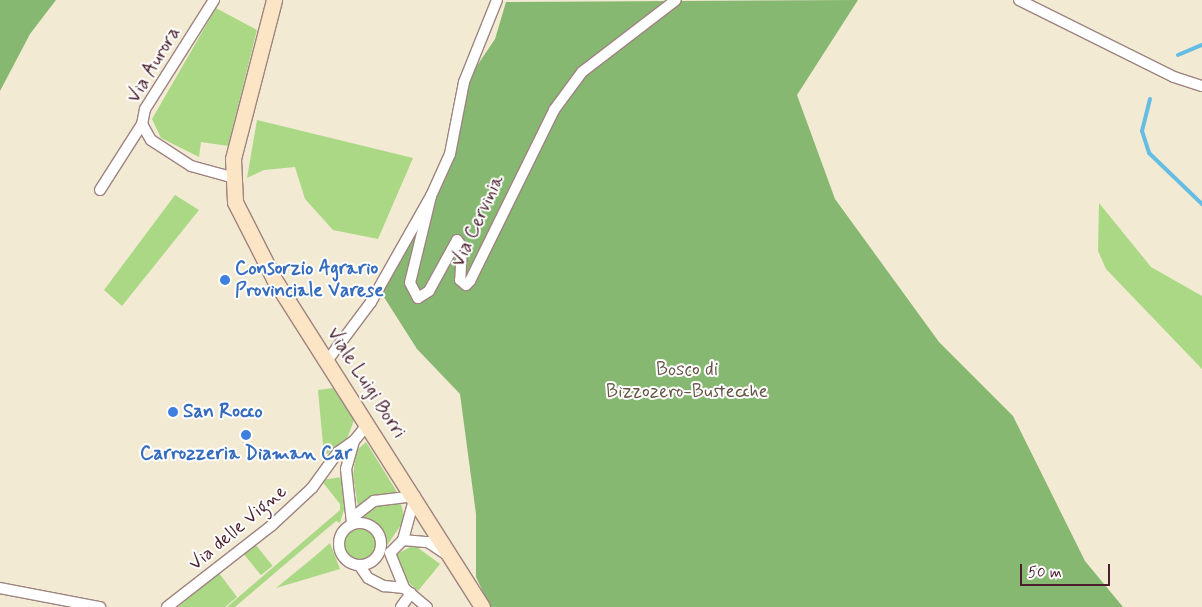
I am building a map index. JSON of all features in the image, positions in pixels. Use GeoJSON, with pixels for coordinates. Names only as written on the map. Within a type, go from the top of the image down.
{"type":"FeatureCollection","features":[{"type":"Feature","properties":{"kind":"main road","name":"Viale Luigi Borri"},"geometry":{"type":"LineString","coordinates":[[274,0],[231,177],[242,221],[327,361],[415,496],[482,607]]}},
{"type":"Feature","properties":{"kind":"street","name":"Via Aurora"},"geometry":{"type":"LineString","coordinates":[[100,190],[142,124],[145,109],[214,0]]}},
{"type":"Feature","properties":{"kind":"street"},"geometry":{"type":"LineString","coordinates":[[327,361],[371,302],[431,196],[450,154],[464,82],[497,0]]}},
{"type":"Feature","properties":{"kind":"street","name":"Via Cervinia"},"geometry":{"type":"LineString","coordinates":[[431,196],[410,284],[418,298],[429,292],[457,240],[462,247],[460,280],[466,285],[470,281],[554,110],[582,72],[676,0]]}},
{"type":"Feature","properties":{"kind":"street"},"geometry":{"type":"LineString","coordinates":[[1019,0],[1113,46],[1202,86]]}},
{"type":"Feature","properties":{"kind":"street","name":"Via Aurora"},"geometry":{"type":"LineString","coordinates":[[142,124],[150,140],[191,166],[231,177]]}},
{"type":"Feature","properties":{"kind":"street"},"geometry":{"type":"LineString","coordinates":[[352,522],[346,469],[354,442],[368,424]]}},
{"type":"Feature","properties":{"kind":"street","name":"Via delle Vigne"},"geometry":{"type":"LineString","coordinates":[[167,607],[271,526],[326,470],[338,452],[354,442]]}},
{"type":"Feature","properties":{"kind":"street"},"geometry":{"type":"LineString","coordinates":[[326,470],[346,469]]}},
{"type":"Feature","properties":{"kind":"street"},"geometry":{"type":"LineString","coordinates":[[403,540],[415,496],[374,501],[352,522],[341,536],[340,549],[346,560],[359,565],[368,578],[384,586],[408,591]]}},
{"type":"Feature","properties":{"kind":"street"},"geometry":{"type":"LineString","coordinates":[[352,522],[365,524],[376,530],[385,551],[408,591],[427,607]]}},
{"type":"Feature","properties":{"kind":"street"},"geometry":{"type":"LineString","coordinates":[[359,565],[373,561],[403,540],[428,542],[451,557]]}},
{"type":"Feature","properties":{"kind":"street"},"geometry":{"type":"LineString","coordinates":[[0,588],[80,605],[100,607]]}},
{"type":"Feature","properties":{"kind":"street"},"geometry":{"type":"LineString","coordinates":[[401,607],[408,591]]}},
{"type":"Feature","properties":{"kind":"green space"},"geometry":{"type":"Polygon","coordinates":[[[0,0],[56,0],[30,34],[0,91],[0,0]]]}},
{"type":"Feature","properties":{"kind":"green space","name":"Bosco di Bizzozero-Bustecche"},"geometry":{"type":"Polygon","coordinates":[[[858,0],[797,95],[835,199],[939,342],[1013,416],[1085,561],[1123,607],[490,607],[476,577],[476,514],[460,394],[417,349],[382,294],[442,166],[468,79],[495,39],[506,2],[858,0]]]}},
{"type":"Feature","properties":{"kind":"green space"},"geometry":{"type":"Polygon","coordinates":[[[216,8],[257,30],[228,146],[201,142],[199,157],[161,138],[152,119],[216,8]]]}},
{"type":"Feature","properties":{"kind":"green space"},"geometry":{"type":"Polygon","coordinates":[[[257,120],[413,158],[378,239],[333,230],[305,199],[295,167],[264,170],[247,178],[257,120]]]}},
{"type":"Feature","properties":{"kind":"green space"},"geometry":{"type":"Polygon","coordinates":[[[175,195],[199,210],[122,306],[104,290],[175,195]]]}},
{"type":"Feature","properties":{"kind":"green space"},"geometry":{"type":"Polygon","coordinates":[[[1099,203],[1151,267],[1202,296],[1202,369],[1106,269],[1098,251],[1099,203]]]}},
{"type":"Feature","properties":{"kind":"green space"},"geometry":{"type":"Polygon","coordinates":[[[333,388],[354,420],[347,439],[324,456],[318,390],[333,388]]]}},
{"type":"Feature","properties":{"kind":"green space"},"geometry":{"type":"Polygon","coordinates":[[[366,442],[397,492],[372,497],[358,507],[353,476],[356,451],[366,442]]]}},
{"type":"Feature","properties":{"kind":"green space"},"geometry":{"type":"Polygon","coordinates":[[[342,477],[347,499],[340,523],[336,521],[235,607],[227,607],[340,510],[340,504],[321,480],[342,477]]]}},
{"type":"Feature","properties":{"kind":"green space"},"geometry":{"type":"Polygon","coordinates":[[[392,501],[401,504],[405,519],[386,547],[382,533],[359,519],[376,505],[392,501]]]}},
{"type":"Feature","properties":{"kind":"green space"},"geometry":{"type":"Polygon","coordinates":[[[360,529],[371,534],[376,545],[371,556],[360,561],[349,556],[344,545],[349,534],[360,529]]]}},
{"type":"Feature","properties":{"kind":"green space"},"geometry":{"type":"Polygon","coordinates":[[[330,543],[340,569],[276,588],[314,557],[330,543]]]}},
{"type":"Feature","properties":{"kind":"green space"},"geometry":{"type":"Polygon","coordinates":[[[255,544],[273,566],[261,575],[243,553],[255,544]]]}},
{"type":"Feature","properties":{"kind":"green space"},"geometry":{"type":"Polygon","coordinates":[[[414,545],[440,564],[418,591],[402,576],[395,555],[414,545]]]}},
{"type":"Feature","properties":{"kind":"green space"},"geometry":{"type":"Polygon","coordinates":[[[219,573],[237,597],[225,607],[178,607],[219,573]]]}},
{"type":"Feature","properties":{"kind":"waterway"},"geometry":{"type":"LineString","coordinates":[[1178,55],[1202,45]]}},
{"type":"Feature","properties":{"kind":"waterway"},"geometry":{"type":"LineString","coordinates":[[1150,99],[1142,131],[1149,153],[1202,204]]}},
{"type":"Feature","properties":{"kind":"place","name":"Consorzio Agrario Provinciale Varese"},"geometry":{"type":"Point","coordinates":[225,280]}},
{"type":"Feature","properties":{"kind":"place","name":"San Rocco"},"geometry":{"type":"Point","coordinates":[173,412]}},
{"type":"Feature","properties":{"kind":"place","name":"Carrozzeria Diaman Car"},"geometry":{"type":"Point","coordinates":[246,435]}}]}
